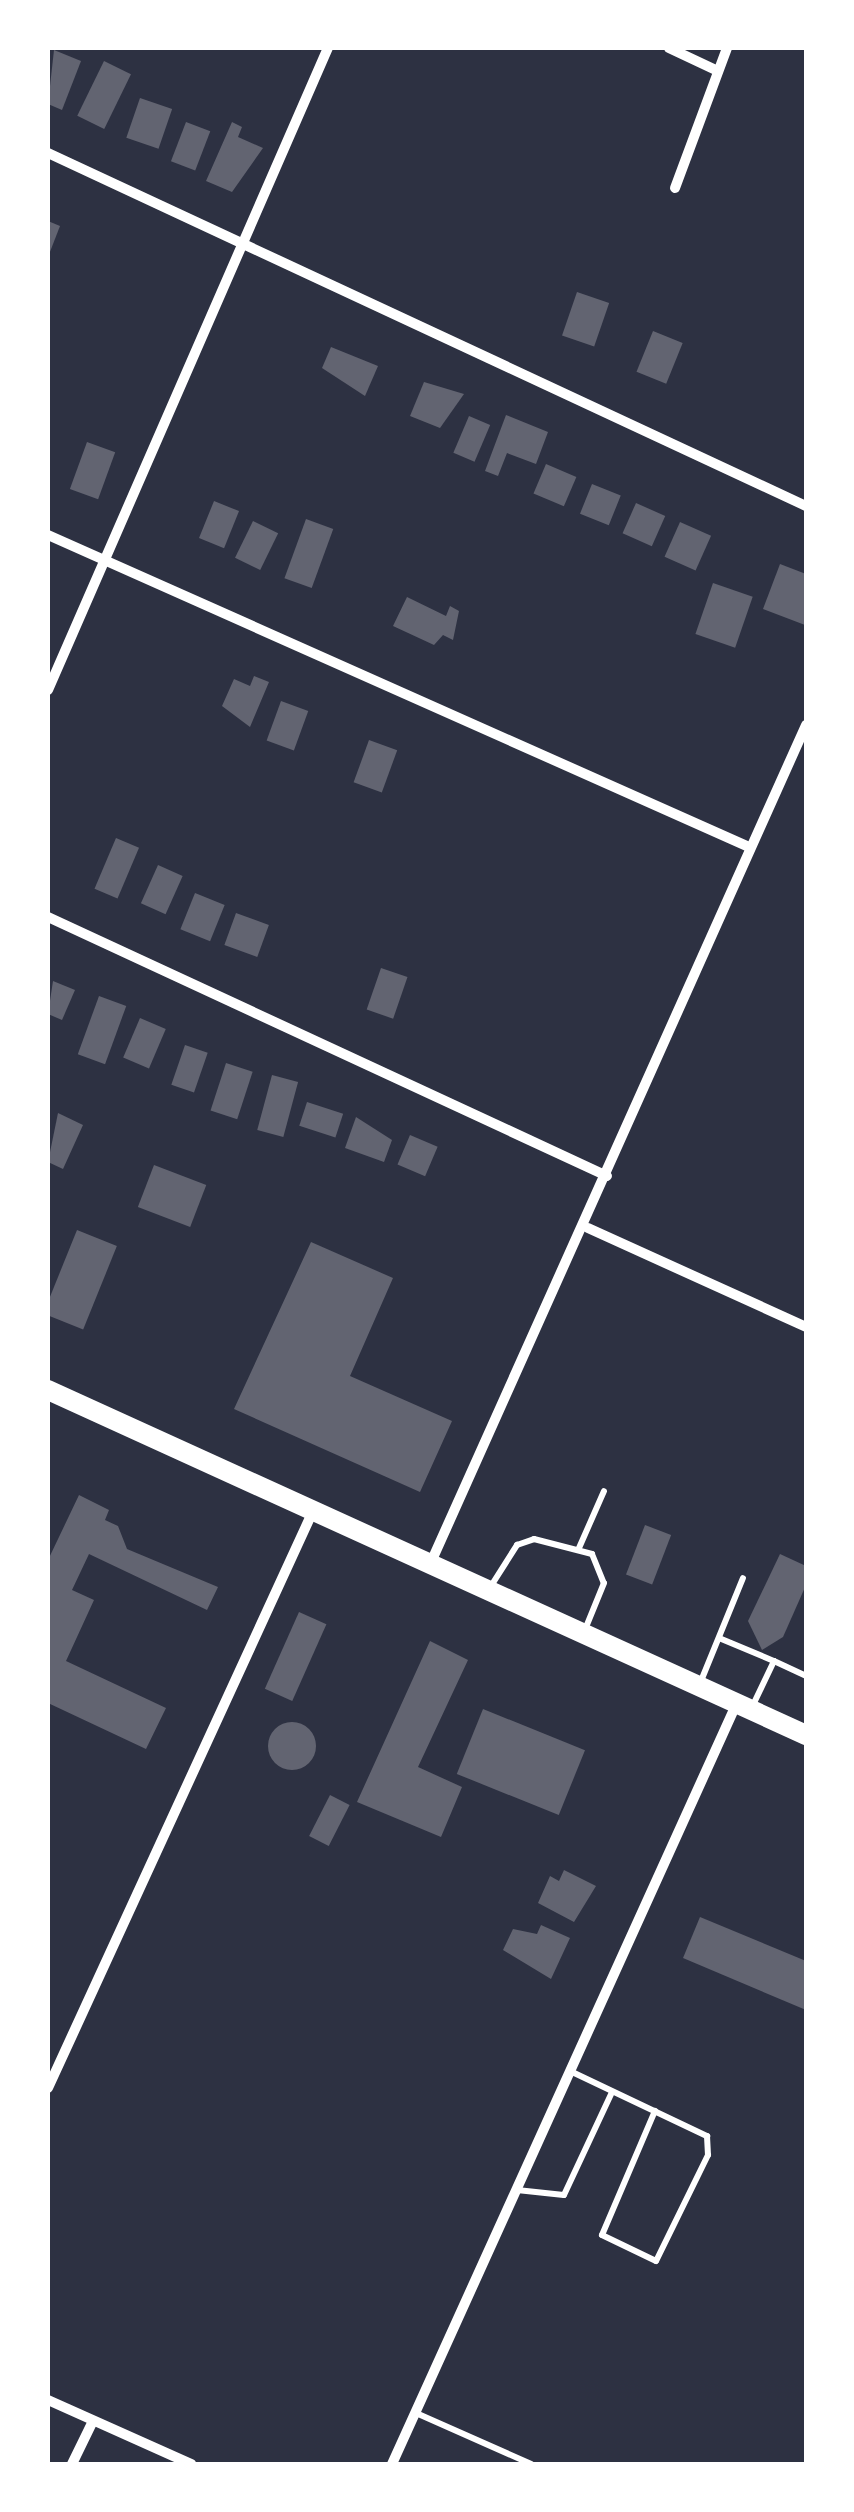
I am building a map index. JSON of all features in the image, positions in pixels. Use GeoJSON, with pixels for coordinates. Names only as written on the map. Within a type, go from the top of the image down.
{"type":"FeatureCollection","features":[{"type":"Feature","properties":{"kind":"main road"},"geometry":{"type":"LineString","coordinates":[[48,1390],[313,1512],[432,1560],[743,1708],[804,1729]]}},
{"type":"Feature","properties":{"kind":"street"},"geometry":{"type":"LineString","coordinates":[[48,690],[328,48]]}},
{"type":"Feature","properties":{"kind":"street"},"geometry":{"type":"LineString","coordinates":[[669,48],[718,71]]}},
{"type":"Feature","properties":{"kind":"street"},"geometry":{"type":"LineString","coordinates":[[675,188],[728,48]]}},
{"type":"Feature","properties":{"kind":"street"},"geometry":{"type":"LineString","coordinates":[[48,153],[244,248],[806,506]]}},
{"type":"Feature","properties":{"kind":"street"},"geometry":{"type":"LineString","coordinates":[[48,535],[749,847]]}},
{"type":"Feature","properties":{"kind":"street"},"geometry":{"type":"LineString","coordinates":[[432,1560],[588,1228],[749,847],[802,750],[806,725]]}},
{"type":"Feature","properties":{"kind":"street"},"geometry":{"type":"LineString","coordinates":[[48,916],[607,1176]]}},
{"type":"Feature","properties":{"kind":"street"},"geometry":{"type":"LineString","coordinates":[[588,1228],[806,1327]]}},
{"type":"Feature","properties":{"kind":"street"},"geometry":{"type":"LineString","coordinates":[[48,2088],[313,1512]]}},
{"type":"Feature","properties":{"kind":"street"},"geometry":{"type":"LineString","coordinates":[[392,2464],[569,2070],[743,1708]]}},
{"type":"Feature","properties":{"kind":"street"},"geometry":{"type":"LineString","coordinates":[[48,2400],[92,2423],[192,2464]]}},
{"type":"Feature","properties":{"kind":"street"},"geometry":{"type":"LineString","coordinates":[[72,2464],[92,2423]]}},
{"type":"Feature","properties":{"kind":"street"},"geometry":{"type":"LineString","coordinates":[[161,2464],[167,2453]]}},
{"type":"Feature","properties":{"kind":"lane"},"geometry":{"type":"LineString","coordinates":[[578,1548],[604,1491]]}},
{"type":"Feature","properties":{"kind":"lane"},"geometry":{"type":"LineString","coordinates":[[490,1587],[517,1545],[554,1537],[592,1554],[604,1583],[584,1632]]}},
{"type":"Feature","properties":{"kind":"lane"},"geometry":{"type":"LineString","coordinates":[[699,1687],[743,1578]]}},
{"type":"Feature","properties":{"kind":"lane"},"geometry":{"type":"LineString","coordinates":[[719,1638],[806,1676]]}},
{"type":"Feature","properties":{"kind":"lane"},"geometry":{"type":"LineString","coordinates":[[743,1708],[774,1661]]}},
{"type":"Feature","properties":{"kind":"lane"},"geometry":{"type":"LineString","coordinates":[[569,2070],[707,2136],[708,2155],[656,2261],[602,2236],[655,2112]]}},
{"type":"Feature","properties":{"kind":"lane"},"geometry":{"type":"LineString","coordinates":[[517,2190],[564,2195],[612,2092]]}},
{"type":"Feature","properties":{"kind":"lane"},"geometry":{"type":"LineString","coordinates":[[416,2413],[532,2464]]}},
{"type":"Feature","properties":{"kind":"building"},"geometry":{"type":"Polygon","coordinates":[[[54,50],[81,61],[62,110],[48,104],[54,50]]]}},
{"type":"Feature","properties":{"kind":"building"},"geometry":{"type":"Polygon","coordinates":[[[104,61],[131,74],[104,129],[77,116],[104,61]]]}},
{"type":"Feature","properties":{"kind":"building"},"geometry":{"type":"Polygon","coordinates":[[[140,98],[172,109],[158,149],[126,138],[140,98]]]}},
{"type":"Feature","properties":{"kind":"building"},"geometry":{"type":"Polygon","coordinates":[[[186,122],[210,131],[195,171],[171,161],[186,122]]]}},
{"type":"Feature","properties":{"kind":"building"},"geometry":{"type":"Polygon","coordinates":[[[232,122],[242,127],[238,137],[263,148],[232,192],[206,181],[232,122]]]}},
{"type":"Feature","properties":{"kind":"building"},"geometry":{"type":"Polygon","coordinates":[[[48,221],[60,226],[48,257],[48,221]]]}},
{"type":"Feature","properties":{"kind":"building"},"geometry":{"type":"Polygon","coordinates":[[[577,292],[609,303],[594,347],[562,335],[577,292]]]}},
{"type":"Feature","properties":{"kind":"building"},"geometry":{"type":"Polygon","coordinates":[[[653,331],[683,343],[666,384],[637,372],[653,331]]]}},
{"type":"Feature","properties":{"kind":"building"},"geometry":{"type":"Polygon","coordinates":[[[331,347],[378,366],[365,396],[322,368],[331,347]]]}},
{"type":"Feature","properties":{"kind":"building"},"geometry":{"type":"Polygon","coordinates":[[[424,382],[464,394],[440,428],[410,416],[424,382]]]}},
{"type":"Feature","properties":{"kind":"building"},"geometry":{"type":"Polygon","coordinates":[[[506,415],[548,432],[536,464],[507,453],[498,476],[485,471],[506,415]]]}},
{"type":"Feature","properties":{"kind":"building"},"geometry":{"type":"Polygon","coordinates":[[[469,416],[490,425],[475,462],[453,453],[469,416]]]}},
{"type":"Feature","properties":{"kind":"building"},"geometry":{"type":"Polygon","coordinates":[[[87,442],[115,452],[98,499],[70,489],[87,442]]]}},
{"type":"Feature","properties":{"kind":"building"},"geometry":{"type":"Polygon","coordinates":[[[546,464],[576,477],[564,506],[533,493],[546,464]]]}},
{"type":"Feature","properties":{"kind":"building"},"geometry":{"type":"Polygon","coordinates":[[[592,484],[621,496],[609,525],[580,514],[592,484]]]}},
{"type":"Feature","properties":{"kind":"building"},"geometry":{"type":"Polygon","coordinates":[[[214,501],[239,511],[224,548],[199,538],[214,501]]]}},
{"type":"Feature","properties":{"kind":"building"},"geometry":{"type":"Polygon","coordinates":[[[636,503],[665,516],[652,546],[623,533],[636,503]]]}},
{"type":"Feature","properties":{"kind":"building"},"geometry":{"type":"Polygon","coordinates":[[[306,519],[333,529],[312,588],[284,578],[306,519]]]}},
{"type":"Feature","properties":{"kind":"building"},"geometry":{"type":"Polygon","coordinates":[[[253,521],[278,533],[260,570],[235,558],[253,521]]]}},
{"type":"Feature","properties":{"kind":"building"},"geometry":{"type":"Polygon","coordinates":[[[680,522],[711,536],[696,571],[665,557],[680,522]]]}},
{"type":"Feature","properties":{"kind":"building"},"geometry":{"type":"Polygon","coordinates":[[[780,564],[806,574],[805,625],[763,609],[780,564]]]}},
{"type":"Feature","properties":{"kind":"building"},"geometry":{"type":"Polygon","coordinates":[[[713,583],[753,597],[735,648],[695,634],[713,583]]]}},
{"type":"Feature","properties":{"kind":"building"},"geometry":{"type":"Polygon","coordinates":[[[407,597],[446,616],[450,606],[459,611],[453,640],[443,635],[434,645],[393,626],[407,597]]]}},
{"type":"Feature","properties":{"kind":"building"},"geometry":{"type":"Polygon","coordinates":[[[254,676],[269,682],[250,727],[222,706],[234,679],[250,686],[254,676]]]}},
{"type":"Feature","properties":{"kind":"building"},"geometry":{"type":"Polygon","coordinates":[[[281,701],[308,711],[294,750],[267,740],[281,701]]]}},
{"type":"Feature","properties":{"kind":"building"},"geometry":{"type":"Polygon","coordinates":[[[369,740],[397,750],[382,793],[354,782],[369,740]]]}},
{"type":"Feature","properties":{"kind":"building"},"geometry":{"type":"Polygon","coordinates":[[[116,838],[139,848],[118,898],[95,889],[116,838]]]}},
{"type":"Feature","properties":{"kind":"building"},"geometry":{"type":"Polygon","coordinates":[[[158,865],[183,876],[166,914],[141,903],[158,865]]]}},
{"type":"Feature","properties":{"kind":"building"},"geometry":{"type":"Polygon","coordinates":[[[195,893],[225,905],[210,941],[180,929],[195,893]]]}},
{"type":"Feature","properties":{"kind":"building"},"geometry":{"type":"Polygon","coordinates":[[[236,913],[269,925],[257,957],[224,945],[236,913]]]}},
{"type":"Feature","properties":{"kind":"building"},"geometry":{"type":"Polygon","coordinates":[[[381,968],[407,977],[393,1019],[367,1010],[381,968]]]}},
{"type":"Feature","properties":{"kind":"building"},"geometry":{"type":"Polygon","coordinates":[[[53,981],[75,990],[62,1020],[48,1014],[53,981]]]}},
{"type":"Feature","properties":{"kind":"building"},"geometry":{"type":"Polygon","coordinates":[[[99,996],[126,1006],[105,1064],[78,1054],[99,996]]]}},
{"type":"Feature","properties":{"kind":"building"},"geometry":{"type":"Polygon","coordinates":[[[140,1018],[166,1029],[149,1069],[123,1058],[140,1018]]]}},
{"type":"Feature","properties":{"kind":"building"},"geometry":{"type":"Polygon","coordinates":[[[185,1045],[208,1053],[194,1093],[171,1085],[185,1045]]]}},
{"type":"Feature","properties":{"kind":"building"},"geometry":{"type":"Polygon","coordinates":[[[226,1063],[253,1072],[237,1119],[211,1111],[226,1063]]]}},
{"type":"Feature","properties":{"kind":"building"},"geometry":{"type":"Polygon","coordinates":[[[272,1075],[298,1082],[283,1137],[257,1130],[272,1075]]]}},
{"type":"Feature","properties":{"kind":"building"},"geometry":{"type":"Polygon","coordinates":[[[307,1102],[343,1114],[335,1138],[299,1126],[307,1102]]]}},
{"type":"Feature","properties":{"kind":"building"},"geometry":{"type":"Polygon","coordinates":[[[58,1113],[83,1125],[63,1169],[48,1162],[58,1113]]]}},
{"type":"Feature","properties":{"kind":"building"},"geometry":{"type":"Polygon","coordinates":[[[356,1117],[392,1140],[384,1162],[345,1148],[356,1117]]]}},
{"type":"Feature","properties":{"kind":"building"},"geometry":{"type":"Polygon","coordinates":[[[410,1135],[438,1147],[425,1176],[397,1164],[410,1135]]]}},
{"type":"Feature","properties":{"kind":"building"},"geometry":{"type":"Polygon","coordinates":[[[154,1165],[206,1185],[190,1227],[138,1207],[154,1165]]]}},
{"type":"Feature","properties":{"kind":"building"},"geometry":{"type":"Polygon","coordinates":[[[77,1230],[117,1246],[83,1330],[48,1315],[48,1302],[77,1230]]]}},
{"type":"Feature","properties":{"kind":"building"},"geometry":{"type":"Polygon","coordinates":[[[311,1242],[393,1278],[350,1376],[452,1421],[420,1492],[234,1409],[311,1242]]]}},
{"type":"Feature","properties":{"kind":"building"},"geometry":{"type":"Polygon","coordinates":[[[79,1495],[109,1510],[105,1520],[118,1526],[127,1549],[218,1587],[207,1610],[89,1554],[72,1590],[94,1600],[66,1661],[166,1708],[146,1749],[48,1703],[48,1560],[79,1495]]]}},
{"type":"Feature","properties":{"kind":"building"},"geometry":{"type":"Polygon","coordinates":[[[645,1525],[671,1535],[652,1585],[626,1574],[645,1525]]]}},
{"type":"Feature","properties":{"kind":"building"},"geometry":{"type":"Polygon","coordinates":[[[780,1554],[806,1566],[806,1585],[783,1637],[762,1650],[748,1621],[780,1554]]]}},
{"type":"Feature","properties":{"kind":"building"},"geometry":{"type":"Polygon","coordinates":[[[299,1612],[326,1624],[292,1701],[265,1689],[299,1612]]]}},
{"type":"Feature","properties":{"kind":"building"},"geometry":{"type":"Polygon","coordinates":[[[430,1641],[468,1660],[418,1767],[462,1787],[441,1837],[357,1802],[430,1641]]]}},
{"type":"Feature","properties":{"kind":"building"},"geometry":{"type":"Polygon","coordinates":[[[483,1709],[585,1750],[559,1815],[457,1774],[483,1709]]]}},
{"type":"Feature","properties":{"kind":"building"},"geometry":{"type":"Polygon","coordinates":[[[292,1722],[309,1729],[316,1746],[309,1763],[292,1770],[275,1763],[268,1746],[275,1729],[292,1722]]]}},
{"type":"Feature","properties":{"kind":"building"},"geometry":{"type":"Polygon","coordinates":[[[330,1795],[350,1805],[329,1846],[309,1836],[330,1795]]]}},
{"type":"Feature","properties":{"kind":"building"},"geometry":{"type":"Polygon","coordinates":[[[564,1870],[596,1886],[574,1922],[538,1903],[550,1876],[559,1881],[564,1870]]]}},
{"type":"Feature","properties":{"kind":"building"},"geometry":{"type":"Polygon","coordinates":[[[700,1917],[806,1961],[806,2010],[683,1958],[700,1917]]]}},
{"type":"Feature","properties":{"kind":"building"},"geometry":{"type":"Polygon","coordinates":[[[541,1925],[570,1938],[551,1979],[503,1950],[513,1929],[537,1934],[541,1925]]]}}]}
